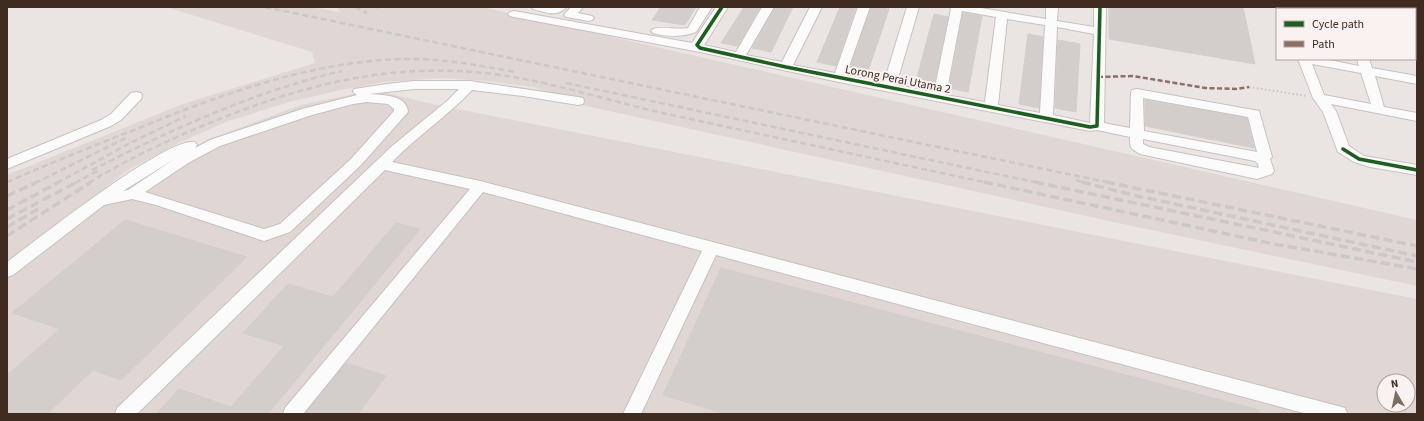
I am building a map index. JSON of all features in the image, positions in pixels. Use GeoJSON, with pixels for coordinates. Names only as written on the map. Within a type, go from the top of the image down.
{"type":"FeatureCollection","features":[{"type":"Feature","properties":{"kind":"street"},"geometry":{"type":"LineString","coordinates":[[537,7],[556,11],[560,7]]}},
{"type":"Feature","properties":{"kind":"street"},"geometry":{"type":"LineString","coordinates":[[577,7],[570,15],[671,33],[682,33],[692,30],[706,7]]}},
{"type":"Feature","properties":{"kind":"street"},"geometry":{"type":"LineString","coordinates":[[699,47],[722,7]]}},
{"type":"Feature","properties":{"kind":"street"},"geometry":{"type":"LineString","coordinates":[[739,57],[768,7]]}},
{"type":"Feature","properties":{"kind":"street"},"geometry":{"type":"LineString","coordinates":[[786,67],[816,7]]}},
{"type":"Feature","properties":{"kind":"street"},"geometry":{"type":"LineString","coordinates":[[839,78],[864,7]]}},
{"type":"Feature","properties":{"kind":"street"},"geometry":{"type":"LineString","coordinates":[[889,87],[914,7]]}},
{"type":"Feature","properties":{"kind":"street"},"geometry":{"type":"LineString","coordinates":[[939,97],[956,7],[1099,31]]}},
{"type":"Feature","properties":{"kind":"street"},"geometry":{"type":"LineString","coordinates":[[1046,118],[1052,7]]}},
{"type":"Feature","properties":{"kind":"street"},"geometry":{"type":"LineString","coordinates":[[1097,126],[1100,7]]}},
{"type":"Feature","properties":{"kind":"street","name":"Lorong Perai Utama 2"},"geometry":{"type":"LineString","coordinates":[[514,14],[699,47],[839,78],[1090,127],[1097,126],[1137,134]]}},
{"type":"Feature","properties":{"kind":"street"},"geometry":{"type":"LineString","coordinates":[[991,107],[1002,15]]}},
{"type":"Feature","properties":{"kind":"street"},"geometry":{"type":"LineString","coordinates":[[1304,60],[1319,98],[1329,112],[1343,148],[1359,159],[1417,170]]}},
{"type":"Feature","properties":{"kind":"street"},"geometry":{"type":"LineString","coordinates":[[1309,60],[1417,80]]}},
{"type":"Feature","properties":{"kind":"street"},"geometry":{"type":"LineString","coordinates":[[1363,60],[1379,110]]}},
{"type":"Feature","properties":{"kind":"street"},"geometry":{"type":"LineString","coordinates":[[7,271],[143,170],[183,148],[230,127],[293,105],[380,87],[434,84],[470,85],[512,90],[578,101]]}},
{"type":"Feature","properties":{"kind":"street"},"geometry":{"type":"LineString","coordinates":[[124,414],[396,150],[452,104],[470,85]]}},
{"type":"Feature","properties":{"kind":"street"},"geometry":{"type":"LineString","coordinates":[[1137,93],[1254,114],[1265,157],[1259,157],[1265,162],[1267,171],[1257,174],[1145,151],[1136,146],[1137,134],[1137,93]]}},
{"type":"Feature","properties":{"kind":"street"},"geometry":{"type":"LineString","coordinates":[[7,164],[106,123],[116,117],[136,96]]}},
{"type":"Feature","properties":{"kind":"street"},"geometry":{"type":"LineString","coordinates":[[101,200],[132,194],[184,160],[216,143],[307,112],[352,100],[367,98],[392,100],[401,108],[401,112],[356,162],[286,228],[276,232],[264,234],[158,200],[132,194]]}},
{"type":"Feature","properties":{"kind":"street"},"geometry":{"type":"LineString","coordinates":[[1319,98],[1417,117]]}},
{"type":"Feature","properties":{"kind":"street"},"geometry":{"type":"LineString","coordinates":[[382,165],[480,186],[1338,414]]}},
{"type":"Feature","properties":{"kind":"street"},"geometry":{"type":"LineString","coordinates":[[292,414],[480,186]]}},
{"type":"Feature","properties":{"kind":"street"},"geometry":{"type":"LineString","coordinates":[[632,414],[711,248]]}},
{"type":"Feature","properties":{"kind":"path"},"geometry":{"type":"LineString","coordinates":[[1249,86],[1319,98]]}},
{"type":"Feature","properties":{"kind":"shaded area"},"geometry":{"type":"Polygon","coordinates":[[[166,7],[311,7],[340,12],[336,7],[481,7],[1417,220],[1417,286],[1137,227],[586,106],[534,87],[486,81],[441,78],[384,82],[341,90],[289,102],[226,122],[178,143],[128,170],[7,263],[7,175],[183,104],[315,63],[312,52],[166,7]]]}},
{"type":"Feature","properties":{"kind":"shaded area"},"geometry":{"type":"Polygon","coordinates":[[[373,90],[432,104],[1417,299],[1417,414],[7,414],[7,273],[98,203],[207,140],[301,105],[373,90]]]}},
{"type":"Feature","properties":{"kind":"building"},"geometry":{"type":"Polygon","coordinates":[[[661,7],[696,7],[685,25],[652,20],[661,7]]]}},
{"type":"Feature","properties":{"kind":"building"},"geometry":{"type":"Polygon","coordinates":[[[744,7],[760,7],[738,46],[721,43],[744,7]]]}},
{"type":"Feature","properties":{"kind":"building"},"geometry":{"type":"Polygon","coordinates":[[[775,7],[793,7],[771,52],[752,48],[775,7]]]}},
{"type":"Feature","properties":{"kind":"building"},"geometry":{"type":"Polygon","coordinates":[[[840,7],[856,7],[836,66],[817,62],[840,7]]]}},
{"type":"Feature","properties":{"kind":"building"},"geometry":{"type":"Polygon","coordinates":[[[871,7],[889,9],[868,71],[850,68],[871,7]]]}},
{"type":"Feature","properties":{"kind":"building"},"geometry":{"type":"Polygon","coordinates":[[[1109,7],[1243,7],[1255,64],[1109,39],[1109,7]]]}},
{"type":"Feature","properties":{"kind":"building"},"geometry":{"type":"Polygon","coordinates":[[[963,13],[982,16],[968,92],[949,88],[963,13]]]}},
{"type":"Feature","properties":{"kind":"building"},"geometry":{"type":"Polygon","coordinates":[[[934,14],[948,17],[934,85],[916,81],[934,14]]]}},
{"type":"Feature","properties":{"kind":"building"},"geometry":{"type":"Polygon","coordinates":[[[1028,34],[1043,37],[1039,108],[1019,104],[1028,34]]]}},
{"type":"Feature","properties":{"kind":"building"},"geometry":{"type":"Polygon","coordinates":[[[1058,40],[1080,44],[1076,112],[1055,108],[1058,40]]]}},
{"type":"Feature","properties":{"kind":"building"},"geometry":{"type":"Polygon","coordinates":[[[1145,100],[1247,118],[1254,148],[1145,126],[1145,100]]]}},
{"type":"Feature","properties":{"kind":"building"},"geometry":{"type":"Polygon","coordinates":[[[125,220],[247,257],[121,380],[93,370],[47,414],[7,414],[7,375],[60,329],[12,313],[125,220]]]}},
{"type":"Feature","properties":{"kind":"building"},"geometry":{"type":"Polygon","coordinates":[[[396,223],[420,229],[268,414],[156,414],[179,389],[231,407],[284,346],[243,333],[288,284],[333,297],[396,223]]]}},
{"type":"Feature","properties":{"kind":"building"},"geometry":{"type":"Polygon","coordinates":[[[721,268],[1259,410],[1259,414],[726,414],[663,395],[721,268]]]}},
{"type":"Feature","properties":{"kind":"building"},"geometry":{"type":"Polygon","coordinates":[[[346,363],[386,376],[358,414],[305,414],[346,363]]]}},
{"type":"Feature","properties":{"kind":"railway"},"geometry":{"type":"LineString","coordinates":[[265,7],[1111,183]]}},
{"type":"Feature","properties":{"kind":"railway"},"geometry":{"type":"LineString","coordinates":[[355,7],[367,13]]}},
{"type":"Feature","properties":{"kind":"railway"},"geometry":{"type":"LineString","coordinates":[[7,182],[202,103],[300,73],[367,61],[401,59],[444,61],[515,72]]}},
{"type":"Feature","properties":{"kind":"railway"},"geometry":{"type":"LineString","coordinates":[[92,170],[153,140],[214,113],[277,90],[342,71]]}},
{"type":"Feature","properties":{"kind":"railway"},"geometry":{"type":"LineString","coordinates":[[89,183],[130,159],[173,139],[202,126],[274,99],[345,80],[381,74],[417,71],[455,71],[516,77],[667,114],[988,183]]}},
{"type":"Feature","properties":{"kind":"railway"},"geometry":{"type":"LineString","coordinates":[[566,83],[1039,183]]}},
{"type":"Feature","properties":{"kind":"railway"},"geometry":{"type":"LineString","coordinates":[[57,183],[130,143],[186,116]]}},
{"type":"Feature","properties":{"kind":"railway"},"geometry":{"type":"LineString","coordinates":[[35,183],[128,137]]}},
{"type":"Feature","properties":{"kind":"railway"},"geometry":{"type":"LineString","coordinates":[[75,183],[99,170]]}},
{"type":"Feature","properties":{"kind":"railway"},"geometry":{"type":"LineString","coordinates":[[1076,180],[1086,183]]}},
{"type":"Feature","properties":{"kind":"railway"},"geometry":{"type":"LineString","coordinates":[[7,196],[37,182]]}},
{"type":"Feature","properties":{"kind":"railway"},"geometry":{"type":"LineString","coordinates":[[7,210],[59,182]]}},
{"type":"Feature","properties":{"kind":"railway"},"geometry":{"type":"LineString","coordinates":[[7,219],[77,182]]}},
{"type":"Feature","properties":{"kind":"railway"},"geometry":{"type":"LineString","coordinates":[[7,236],[91,182]]}},
{"type":"Feature","properties":{"kind":"railway"},"geometry":{"type":"LineString","coordinates":[[984,182],[1274,244],[1417,269]]}},
{"type":"Feature","properties":{"kind":"railway"},"geometry":{"type":"LineString","coordinates":[[1035,182],[1417,262]]}},
{"type":"Feature","properties":{"kind":"railway"},"geometry":{"type":"LineString","coordinates":[[1082,182],[1133,195],[1417,256]]}},
{"type":"Feature","properties":{"kind":"railway"},"geometry":{"type":"LineString","coordinates":[[1106,182],[1417,246]]}},
{"type":"Feature","properties":{"kind":"railway"},"geometry":{"type":"LineString","coordinates":[[7,227],[38,209]]}},
{"type":"Feature","properties":{"kind":"marked path"},"geometry":{"type":"LineString","coordinates":[[1098,77],[1133,76],[1205,88],[1237,89],[1249,87]]}},
{"type":"Feature","properties":{"kind":"cycle path"},"geometry":{"type":"LineString","coordinates":[[722,7],[697,45],[700,48],[786,67],[1090,127],[1097,126],[1100,7]]}},
{"type":"Feature","properties":{"kind":"cycle path"},"geometry":{"type":"LineString","coordinates":[[1343,149],[1359,159],[1417,170]]}}]}
